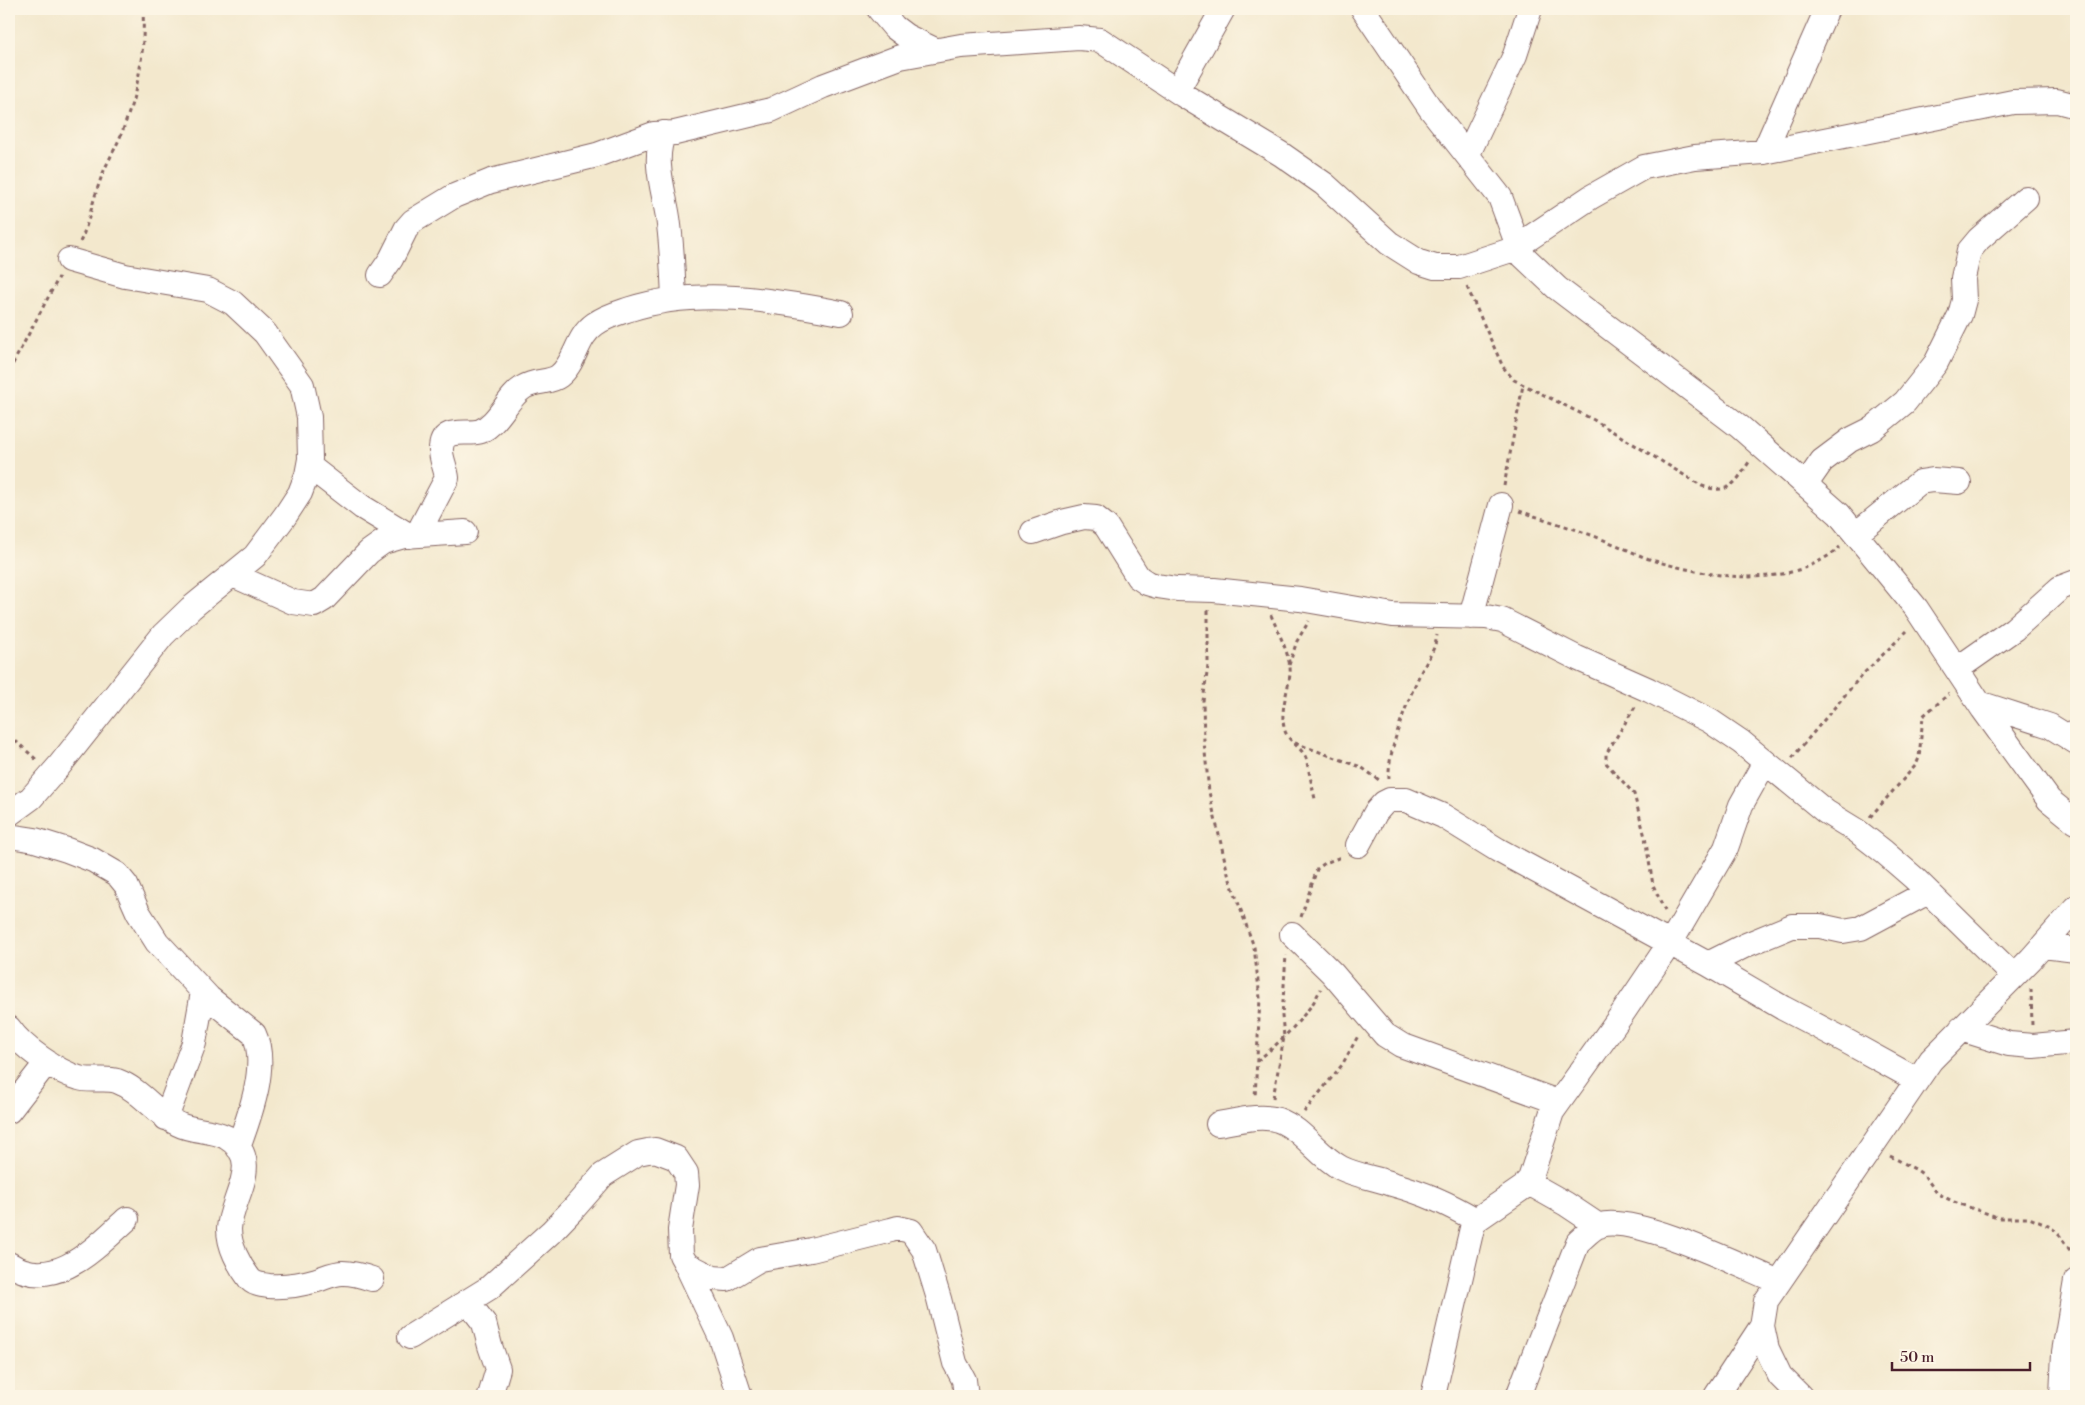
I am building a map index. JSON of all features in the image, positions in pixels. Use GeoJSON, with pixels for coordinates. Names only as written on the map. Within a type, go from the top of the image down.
{"type":"FeatureCollection","features":[{"type":"Feature","properties":{"kind":"street"},"geometry":{"type":"LineString","coordinates":[[879,9],[894,27],[906,36],[935,50]]}},
{"type":"Feature","properties":{"kind":"street"},"geometry":{"type":"LineString","coordinates":[[1177,91],[1223,9]]}},
{"type":"Feature","properties":{"kind":"street"},"geometry":{"type":"LineString","coordinates":[[1363,9],[1430,108],[1500,197],[1520,250],[1557,288],[1740,427],[1839,514],[1921,616],[1960,675],[2049,800],[2076,822]]}},
{"type":"Feature","properties":{"kind":"street"},"geometry":{"type":"LineString","coordinates":[[1468,154],[1515,55],[1530,9]]}},
{"type":"Feature","properties":{"kind":"street"},"geometry":{"type":"LineString","coordinates":[[1764,152],[1826,9]]}},
{"type":"Feature","properties":{"kind":"street"},"geometry":{"type":"LineString","coordinates":[[380,275],[391,259],[406,229],[413,221],[454,196],[490,181],[597,155],[654,134],[675,133],[771,110],[823,86],[892,60],[935,50],[1079,38],[1100,40],[1177,91],[1281,154],[1324,184],[1389,243],[1420,262],[1435,267],[1459,268],[1508,251],[1520,250],[1592,198],[1644,167],[1695,157],[1764,152],[2013,102],[2057,101],[2076,106]]}},
{"type":"Feature","properties":{"kind":"street"},"geometry":{"type":"LineString","coordinates":[[664,133],[659,144],[659,165],[669,224],[674,299]]}},
{"type":"Feature","properties":{"kind":"street"},"geometry":{"type":"LineString","coordinates":[[1806,484],[1822,461],[1850,440],[1872,429],[1905,402],[1936,363],[1960,315],[1964,300],[1963,278],[1969,251],[1979,239],[2026,198]]}},
{"type":"Feature","properties":{"kind":"street"},"geometry":{"type":"LineString","coordinates":[[1482,260],[1507,214]]}},
{"type":"Feature","properties":{"kind":"street"},"geometry":{"type":"LineString","coordinates":[[9,814],[31,798],[52,774],[163,635],[191,608],[255,556],[300,493],[309,466],[309,417],[302,385],[265,334],[244,312],[233,303],[208,290],[125,276],[69,260]]}},
{"type":"Feature","properties":{"kind":"street"},"geometry":{"type":"LineString","coordinates":[[413,536],[447,478],[441,447],[443,440],[449,435],[460,431],[482,431],[494,422],[523,388],[539,380],[553,379],[559,376],[585,332],[609,316],[643,305],[674,299],[706,296],[791,303],[841,313]]}},
{"type":"Feature","properties":{"kind":"street"},"geometry":{"type":"LineString","coordinates":[[309,466],[362,506],[413,536]]}},
{"type":"Feature","properties":{"kind":"street"},"geometry":{"type":"LineString","coordinates":[[1856,534],[1920,482],[1933,480],[1959,482]]}},
{"type":"Feature","properties":{"kind":"street"},"geometry":{"type":"LineString","coordinates":[[1471,617],[1501,505]]}},
{"type":"Feature","properties":{"kind":"street"},"geometry":{"type":"LineString","coordinates":[[362,506],[370,552]]}},
{"type":"Feature","properties":{"kind":"street"},"geometry":{"type":"LineString","coordinates":[[1033,532],[1084,517],[1096,518],[1106,526],[1133,569],[1147,582],[1177,589],[1324,603],[1393,615],[1486,616],[1502,620],[1710,721],[1741,742],[1826,812],[1857,831],[1884,852],[2014,976]]}},
{"type":"Feature","properties":{"kind":"street"},"geometry":{"type":"LineString","coordinates":[[233,575],[292,602],[314,605],[331,593],[370,552],[383,542],[413,536],[465,532]]}},
{"type":"Feature","properties":{"kind":"street"},"geometry":{"type":"LineString","coordinates":[[1960,675],[2060,588],[2076,582]]}},
{"type":"Feature","properties":{"kind":"street"},"geometry":{"type":"LineString","coordinates":[[1980,703],[2050,726],[2076,742]]}},
{"type":"Feature","properties":{"kind":"street"},"geometry":{"type":"LineString","coordinates":[[1433,1396],[1469,1240],[1476,1220],[1524,1188],[1552,1112],[1672,940],[1726,848],[1741,805],[1772,767]]}},
{"type":"Feature","properties":{"kind":"street"},"geometry":{"type":"LineString","coordinates":[[1358,845],[1376,812],[1390,794],[1406,800],[1443,816],[1498,850],[1672,940],[1708,964],[1783,1008],[1917,1080]]}},
{"type":"Feature","properties":{"kind":"street"},"geometry":{"type":"LineString","coordinates":[[9,836],[34,840],[67,850],[93,860],[117,874],[126,885],[138,912],[157,942],[203,992],[254,1034],[257,1041],[258,1073],[251,1112],[238,1148]]}},
{"type":"Feature","properties":{"kind":"street"},"geometry":{"type":"LineString","coordinates":[[1708,964],[1746,945],[1792,926],[1820,926],[1843,931],[1861,928],[1928,892]]}},
{"type":"Feature","properties":{"kind":"street"},"geometry":{"type":"LineString","coordinates":[[1800,1396],[1780,1376],[1766,1349],[1762,1326],[1766,1301],[1931,1060],[2014,976],[2076,908]]}},
{"type":"Feature","properties":{"kind":"street"},"geometry":{"type":"LineString","coordinates":[[1292,934],[1332,973],[1385,1035],[1401,1045],[1558,1102]]}},
{"type":"Feature","properties":{"kind":"street"},"geometry":{"type":"LineString","coordinates":[[2044,944],[2076,949]]}},
{"type":"Feature","properties":{"kind":"street"},"geometry":{"type":"LineString","coordinates":[[166,1118],[194,1043],[203,992]]}},
{"type":"Feature","properties":{"kind":"street"},"geometry":{"type":"LineString","coordinates":[[9,1028],[14,1036],[47,1062],[80,1078],[116,1081],[140,1095],[166,1118],[197,1131],[225,1137],[238,1148],[244,1156],[245,1179],[232,1212],[229,1228],[230,1241],[249,1279],[258,1284],[287,1287],[344,1273],[372,1279]]}},
{"type":"Feature","properties":{"kind":"street"},"geometry":{"type":"LineString","coordinates":[[1962,1030],[2009,1044],[2033,1046],[2076,1042]]}},
{"type":"Feature","properties":{"kind":"street"},"geometry":{"type":"LineString","coordinates":[[9,1111],[47,1062]]}},
{"type":"Feature","properties":{"kind":"street"},"geometry":{"type":"LineString","coordinates":[[1218,1124],[1271,1121],[1340,1167],[1445,1202],[1476,1220]]}},
{"type":"Feature","properties":{"kind":"street"},"geometry":{"type":"LineString","coordinates":[[410,1337],[489,1288],[575,1207],[603,1175],[631,1157],[654,1150],[676,1158],[686,1173],[687,1185],[680,1242],[681,1255],[721,1338],[740,1396]]}},
{"type":"Feature","properties":{"kind":"street"},"geometry":{"type":"LineString","coordinates":[[1527,1182],[1566,1204],[1599,1226]]}},
{"type":"Feature","properties":{"kind":"street"},"geometry":{"type":"LineString","coordinates":[[9,1264],[31,1274],[42,1274],[68,1266],[101,1243],[127,1219]]}},
{"type":"Feature","properties":{"kind":"street"},"geometry":{"type":"LineString","coordinates":[[1518,1396],[1578,1242],[1599,1226],[1622,1224],[1653,1231],[1779,1282]]}},
{"type":"Feature","properties":{"kind":"street"},"geometry":{"type":"LineString","coordinates":[[686,1264],[713,1278],[721,1280],[727,1279],[760,1259],[812,1250],[891,1230],[908,1229],[924,1250],[939,1299],[955,1363],[964,1380],[966,1396]]}},
{"type":"Feature","properties":{"kind":"street"},"geometry":{"type":"LineString","coordinates":[[2062,1396],[2064,1352],[2076,1281]]}},
{"type":"Feature","properties":{"kind":"street"},"geometry":{"type":"LineString","coordinates":[[467,1301],[484,1323],[498,1369],[490,1396]]}},
{"type":"Feature","properties":{"kind":"street"},"geometry":{"type":"LineString","coordinates":[[1716,1396],[1762,1326]]}},
{"type":"Feature","properties":{"kind":"street"},"geometry":{"type":"LineString","coordinates":[[1740,1359],[1772,1360]]}},
{"type":"Feature","properties":{"kind":"path"},"geometry":{"type":"LineString","coordinates":[[9,371],[84,233],[99,182],[121,135],[135,94],[142,63],[144,48],[143,9]]}},
{"type":"Feature","properties":{"kind":"path"},"geometry":{"type":"LineString","coordinates":[[1459,268],[1503,367],[1514,380],[1594,420],[1702,486],[1714,490],[1728,488],[1738,480],[1760,444]]}},
{"type":"Feature","properties":{"kind":"path"},"geometry":{"type":"LineString","coordinates":[[1523,385],[1501,505],[1608,542],[1653,560],[1700,572],[1734,576],[1759,578],[1794,572],[1834,553],[1856,534]]}},
{"type":"Feature","properties":{"kind":"path"},"geometry":{"type":"LineString","coordinates":[[1203,590],[1209,616],[1208,666],[1203,701],[1204,742],[1209,792],[1228,874],[1254,947],[1260,998],[1257,1061],[1271,1121]]}},
{"type":"Feature","properties":{"kind":"path"},"geometry":{"type":"LineString","coordinates":[[1264,596],[1289,665],[1290,673],[1285,695],[1283,720],[1284,729],[1292,742],[1304,753],[1315,799]]}},
{"type":"Feature","properties":{"kind":"path"},"geometry":{"type":"LineString","coordinates":[[1289,665],[1297,642],[1306,625],[1324,603]]}},
{"type":"Feature","properties":{"kind":"path"},"geometry":{"type":"LineString","coordinates":[[1772,767],[1921,616]]}},
{"type":"Feature","properties":{"kind":"path"},"geometry":{"type":"LineString","coordinates":[[1390,794],[1388,774],[1392,752],[1413,690],[1436,644],[1440,617]]}},
{"type":"Feature","properties":{"kind":"path"},"geometry":{"type":"LineString","coordinates":[[1857,831],[1895,792],[1916,765],[1920,750],[1922,716],[1960,675]]}},
{"type":"Feature","properties":{"kind":"path"},"geometry":{"type":"LineString","coordinates":[[1647,689],[1617,735],[1605,758],[1609,768],[1634,794],[1645,837],[1653,885],[1663,903],[1672,940]]}},
{"type":"Feature","properties":{"kind":"path"},"geometry":{"type":"LineString","coordinates":[[9,735],[52,774]]}},
{"type":"Feature","properties":{"kind":"path"},"geometry":{"type":"LineString","coordinates":[[1292,742],[1360,767],[1390,794]]}},
{"type":"Feature","properties":{"kind":"path"},"geometry":{"type":"LineString","coordinates":[[1271,1121],[1284,1037],[1282,1016],[1286,951],[1308,899],[1317,869],[1324,863],[1345,856],[1358,845]]}},
{"type":"Feature","properties":{"kind":"path"},"geometry":{"type":"LineString","coordinates":[[2033,1046],[2044,944]]}},
{"type":"Feature","properties":{"kind":"path"},"geometry":{"type":"LineString","coordinates":[[1257,1061],[1284,1037],[1312,1004],[1332,973]]}},
{"type":"Feature","properties":{"kind":"path"},"geometry":{"type":"LineString","coordinates":[[1271,1121],[1342,1065],[1369,1018]]}},
{"type":"Feature","properties":{"kind":"path"},"geometry":{"type":"LineString","coordinates":[[1872,1147],[1924,1175],[1937,1193],[1954,1202],[2000,1218],[2029,1218],[2051,1227],[2060,1236],[2076,1259]]}}]}
